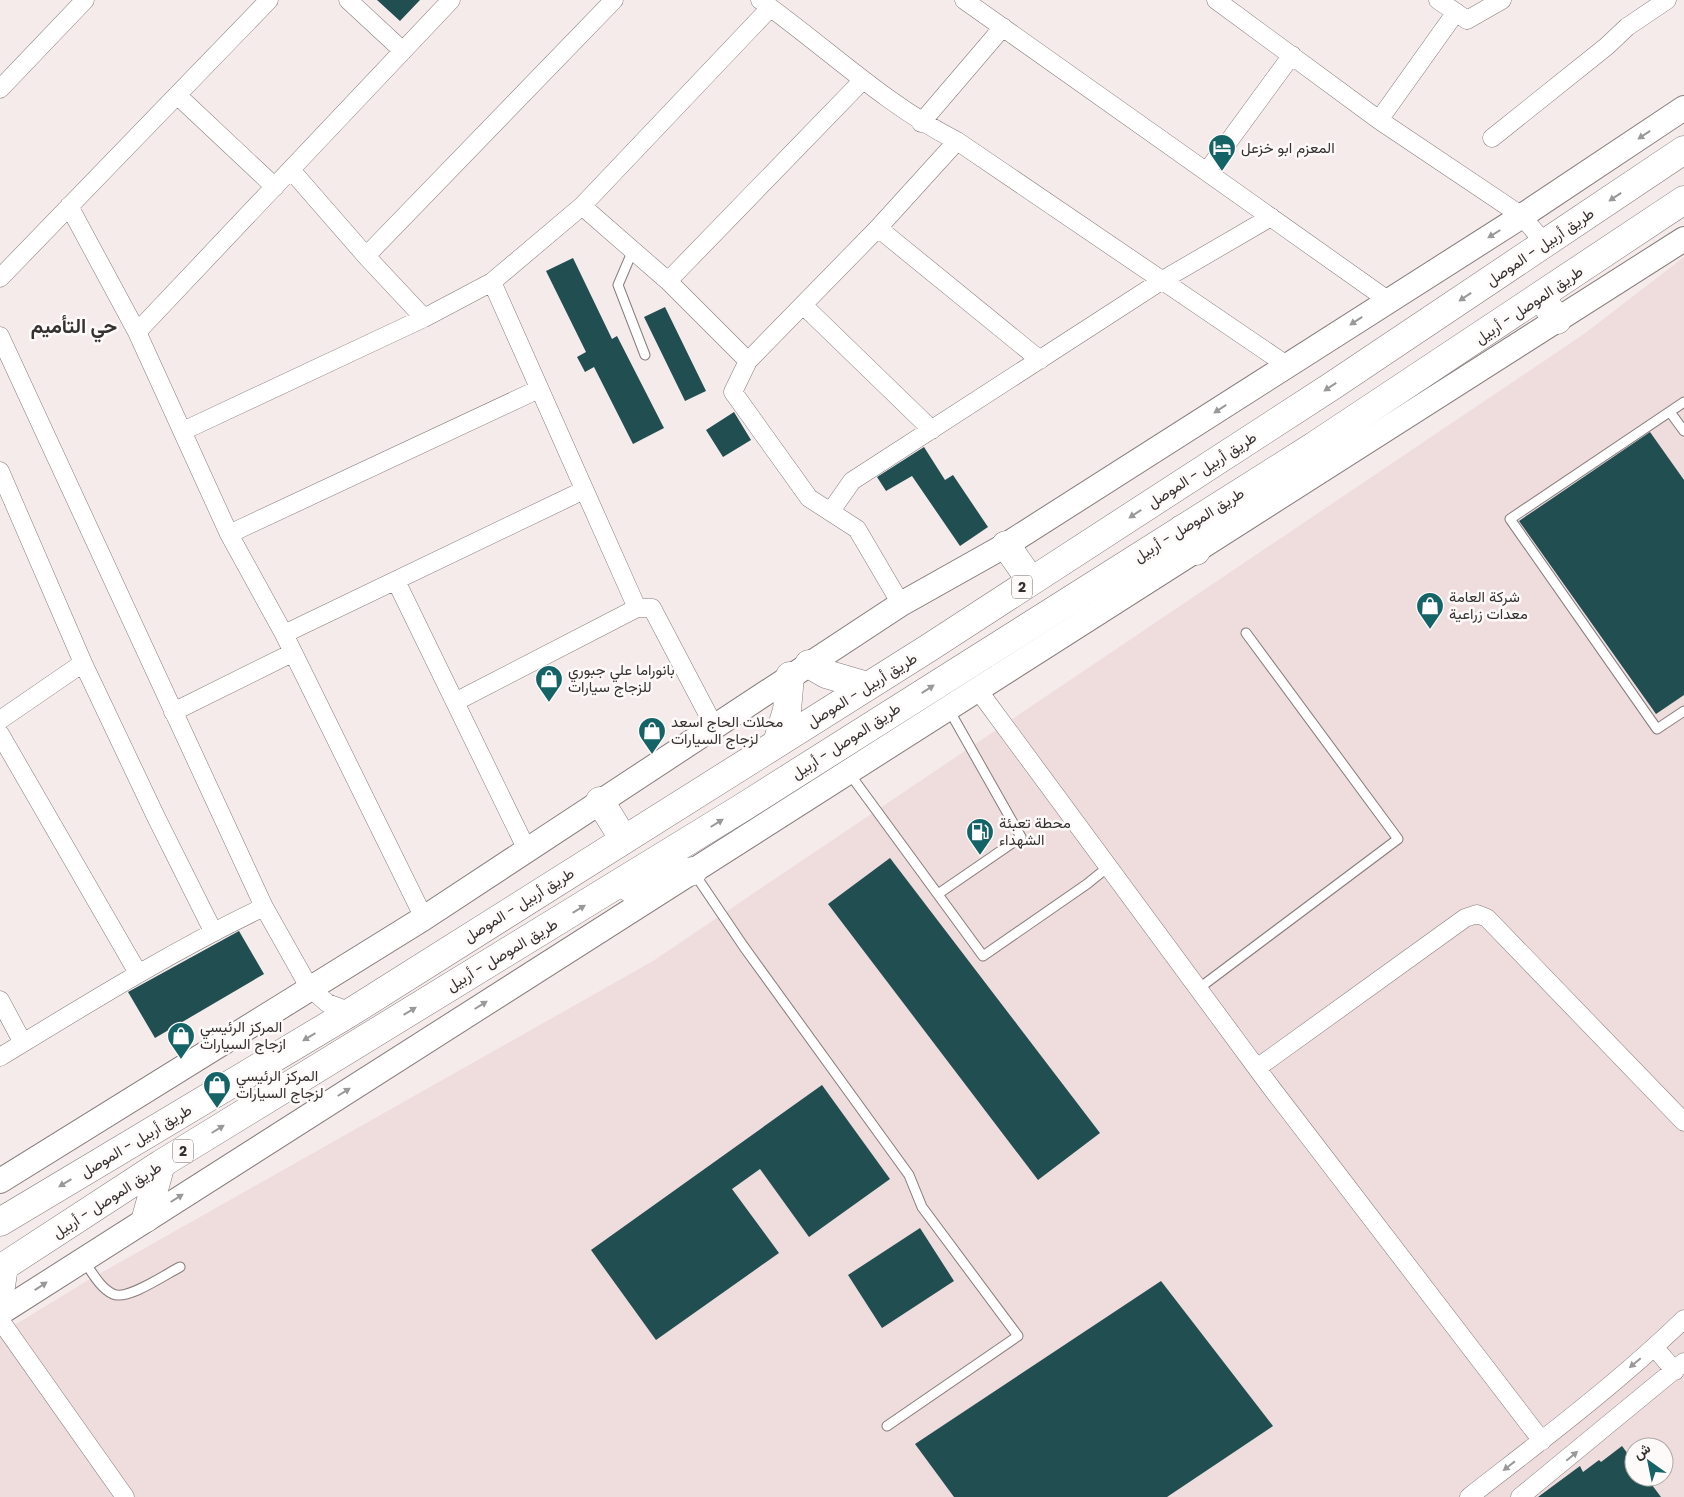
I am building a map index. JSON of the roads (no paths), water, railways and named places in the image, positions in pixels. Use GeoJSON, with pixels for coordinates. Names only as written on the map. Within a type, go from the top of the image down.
{"type":"FeatureCollection","features":[{"type":"Feature","properties":{"kind":"highway","name":"طريق أربيل - الموصل"},"geometry":{"type":"LineString","coordinates":[[0,1222],[351,1012],[624,840],[1031,581],[1681,157]]}},
{"type":"Feature","properties":{"kind":"highway","name":"طريق الموصل - أربيل"},"geometry":{"type":"LineString","coordinates":[[2,1268],[162,1164],[368,1036],[1189,540],[1314,446],[1541,297],[1684,200]]}},
{"type":"Feature","properties":{"kind":"highway"},"geometry":{"type":"LineString","coordinates":[[1541,297],[1557,320]]}},
{"type":"Feature","properties":{"kind":"highway"},"geometry":{"type":"LineString","coordinates":[[1006,546],[1031,581]]}},
{"type":"Feature","properties":{"kind":"highway"},"geometry":{"type":"LineString","coordinates":[[777,743],[799,670],[826,674],[867,686]]}},
{"type":"Feature","properties":{"kind":"highway"},"geometry":{"type":"LineString","coordinates":[[600,801],[624,840]]}},
{"type":"Feature","properties":{"kind":"highway"},"geometry":{"type":"LineString","coordinates":[[602,895],[693,871]]}},
{"type":"Feature","properties":{"kind":"highway"},"geometry":{"type":"LineString","coordinates":[[351,1012],[368,1036]]}},
{"type":"Feature","properties":{"kind":"highway"},"geometry":{"type":"LineString","coordinates":[[146,1218],[162,1164]]}},
{"type":"Feature","properties":{"kind":"highway"},"geometry":{"type":"LineString","coordinates":[[0,1293],[2,1268]]}},
{"type":"Feature","properties":{"kind":"main road"},"geometry":{"type":"LineString","coordinates":[[0,1181],[309,987],[424,918],[901,604],[1006,546],[1522,216],[1684,108]]}},
{"type":"Feature","properties":{"kind":"main road"},"geometry":{"type":"LineString","coordinates":[[0,1313],[146,1218],[978,690],[1189,540],[1557,320],[1684,238]]}},
{"type":"Feature","properties":{"kind":"street"},"geometry":{"type":"LineString","coordinates":[[0,89],[85,0]]}},
{"type":"Feature","properties":{"kind":"street"},"geometry":{"type":"LineString","coordinates":[[0,278],[269,0]]}},
{"type":"Feature","properties":{"kind":"street"},"geometry":{"type":"LineString","coordinates":[[348,0],[403,51]]}},
{"type":"Feature","properties":{"kind":"street"},"geometry":{"type":"LineString","coordinates":[[137,332],[451,0]]}},
{"type":"Feature","properties":{"kind":"street"},"geometry":{"type":"LineString","coordinates":[[366,256],[614,0]]}},
{"type":"Feature","properties":{"kind":"street"},"geometry":{"type":"LineString","coordinates":[[964,0],[1388,301]]}},
{"type":"Feature","properties":{"kind":"street"},"geometry":{"type":"LineString","coordinates":[[1216,0],[1379,120],[1522,216],[1545,244]]}},
{"type":"Feature","properties":{"kind":"street"},"geometry":{"type":"LineString","coordinates":[[1438,0],[1467,20],[1502,0]]}},
{"type":"Feature","properties":{"kind":"street"},"geometry":{"type":"LineString","coordinates":[[1492,138],[1608,46],[1627,27],[1667,0]]}},
{"type":"Feature","properties":{"kind":"street"},"geometry":{"type":"LineString","coordinates":[[183,431],[424,318],[492,282],[582,206],[765,4],[862,81],[921,123],[957,142],[1288,366]]}},
{"type":"Feature","properties":{"kind":"street"},"geometry":{"type":"LineString","coordinates":[[1379,120],[1456,12]]}},
{"type":"Feature","properties":{"kind":"street"},"geometry":{"type":"LineString","coordinates":[[921,123],[1003,27]]}},
{"type":"Feature","properties":{"kind":"street"},"geometry":{"type":"LineString","coordinates":[[1207,171],[1292,55]]}},
{"type":"Feature","properties":{"kind":"street"},"geometry":{"type":"LineString","coordinates":[[668,281],[862,81]]}},
{"type":"Feature","properties":{"kind":"street"},"geometry":{"type":"LineString","coordinates":[[178,95],[275,187]]}},
{"type":"Feature","properties":{"kind":"street"},"geometry":{"type":"LineString","coordinates":[[901,604],[857,529],[809,498],[732,392],[748,361],[878,228],[957,142]]}},
{"type":"Feature","properties":{"kind":"street"},"geometry":{"type":"LineString","coordinates":[[291,170],[366,256],[424,318]]}},
{"type":"Feature","properties":{"kind":"street"},"geometry":{"type":"LineString","coordinates":[[69,206],[137,332],[229,534],[284,634],[424,918]]}},
{"type":"Feature","properties":{"kind":"street"},"geometry":{"type":"LineString","coordinates":[[582,206],[668,281],[748,361]]}},
{"type":"Feature","properties":{"kind":"street"},"geometry":{"type":"LineString","coordinates":[[831,511],[852,481],[1161,281],[1271,217]]}},
{"type":"Feature","properties":{"kind":"street"},"geometry":{"type":"LineString","coordinates":[[878,228],[1040,360]]}},
{"type":"Feature","properties":{"kind":"street"},"geometry":{"type":"LineString","coordinates":[[492,282],[637,608]]}},
{"type":"Feature","properties":{"kind":"street"},"geometry":{"type":"LineString","coordinates":[[804,305],[932,430]]}},
{"type":"Feature","properties":{"kind":"street"},"geometry":{"type":"LineString","coordinates":[[0,336],[264,907],[309,987],[327,1002],[351,1012]]}},
{"type":"Feature","properties":{"kind":"street"},"geometry":{"type":"LineString","coordinates":[[229,534],[539,389]]}},
{"type":"Feature","properties":{"kind":"street"},"geometry":{"type":"LineString","coordinates":[[0,471],[5,495],[82,663],[213,931]]}},
{"type":"Feature","properties":{"kind":"street"},"geometry":{"type":"LineString","coordinates":[[284,634],[584,490]]}},
{"type":"Feature","properties":{"kind":"street"},"geometry":{"type":"LineString","coordinates":[[396,581],[527,850]]}},
{"type":"Feature","properties":{"kind":"street"},"geometry":{"type":"LineString","coordinates":[[455,702],[637,608],[652,608],[714,726]]}},
{"type":"Feature","properties":{"kind":"street"},"geometry":{"type":"LineString","coordinates":[[173,712],[292,653]]}},
{"type":"Feature","properties":{"kind":"street"},"geometry":{"type":"LineString","coordinates":[[0,720],[82,663]]}},
{"type":"Feature","properties":{"kind":"street"},"geometry":{"type":"LineString","coordinates":[[978,690],[1257,1068],[1542,1441]]}},
{"type":"Feature","properties":{"kind":"street"},"geometry":{"type":"LineString","coordinates":[[0,734],[138,973]]}},
{"type":"Feature","properties":{"kind":"street"},"geometry":{"type":"LineString","coordinates":[[0,1056],[138,973],[213,931],[264,907]]}},
{"type":"Feature","properties":{"kind":"street"},"geometry":{"type":"LineString","coordinates":[[1257,1068],[1465,918],[1477,914],[1487,918],[1684,1122]]}},
{"type":"Feature","properties":{"kind":"street"},"geometry":{"type":"LineString","coordinates":[[0,1000],[23,1043]]}},
{"type":"Feature","properties":{"kind":"street"},"geometry":{"type":"LineString","coordinates":[[1469,1497],[1542,1441],[1654,1347],[1684,1319]]}},
{"type":"Feature","properties":{"kind":"street"},"geometry":{"type":"LineString","coordinates":[[0,1320],[125,1497]]}},
{"type":"Feature","properties":{"kind":"street"},"geometry":{"type":"LineString","coordinates":[[1520,1497],[1680,1366],[1654,1347]]}},
{"type":"Feature","properties":{"kind":"lane"},"geometry":{"type":"LineString","coordinates":[[633,250],[618,285],[645,355]]}},
{"type":"Feature","properties":{"kind":"lane"},"geometry":{"type":"LineString","coordinates":[[1684,402],[1510,519],[1657,729],[1684,711]]}},
{"type":"Feature","properties":{"kind":"lane"},"geometry":{"type":"LineString","coordinates":[[1670,412],[1684,431]]}},
{"type":"Feature","properties":{"kind":"lane"},"geometry":{"type":"LineString","coordinates":[[1198,989],[1398,839],[1246,633]]}},
{"type":"Feature","properties":{"kind":"lane"},"geometry":{"type":"LineString","coordinates":[[938,894],[1021,837],[948,708]]}},
{"type":"Feature","properties":{"kind":"lane"},"geometry":{"type":"LineString","coordinates":[[848,772],[983,956],[1087,884],[1108,867]]}},
{"type":"Feature","properties":{"kind":"lane"},"geometry":{"type":"LineString","coordinates":[[693,871],[744,947],[909,1175],[922,1207],[1018,1336],[887,1426]]}},
{"type":"Feature","properties":{"kind":"lane"},"geometry":{"type":"LineString","coordinates":[[83,1259],[102,1285],[113,1294],[125,1296],[180,1267]]}},
{"type":"Feature","properties":{"kind":"place","name":"المعزم ابو خزعل"},"geometry":{"type":"Point","coordinates":[1222,172]}},
{"type":"Feature","properties":{"kind":"place","name":"شركة العامة معدات زراعية"},"geometry":{"type":"Point","coordinates":[1430,630]}},
{"type":"Feature","properties":{"kind":"place","name":"بانوراما علي جبوري للزجاج سيارات"},"geometry":{"type":"Point","coordinates":[549,703]}},
{"type":"Feature","properties":{"kind":"place","name":"محلات الحاج اسعد لزجاج السيارات"},"geometry":{"type":"Point","coordinates":[652,755]}},
{"type":"Feature","properties":{"kind":"place","name":"محطة تعبئة الشهداء"},"geometry":{"type":"Point","coordinates":[980,856]}},
{"type":"Feature","properties":{"kind":"place","name":"المركز الرئيسي ازجاج السيارات"},"geometry":{"type":"Point","coordinates":[181,1060]}},
{"type":"Feature","properties":{"kind":"place","name":"المركز الرئيسي لزجاج السيارات"},"geometry":{"type":"Point","coordinates":[217,1109]}},
{"type":"Feature","properties":{"kind":"district","name":"حي التأميم"},"geometry":{"type":"Point","coordinates":[74,326]}}]}
